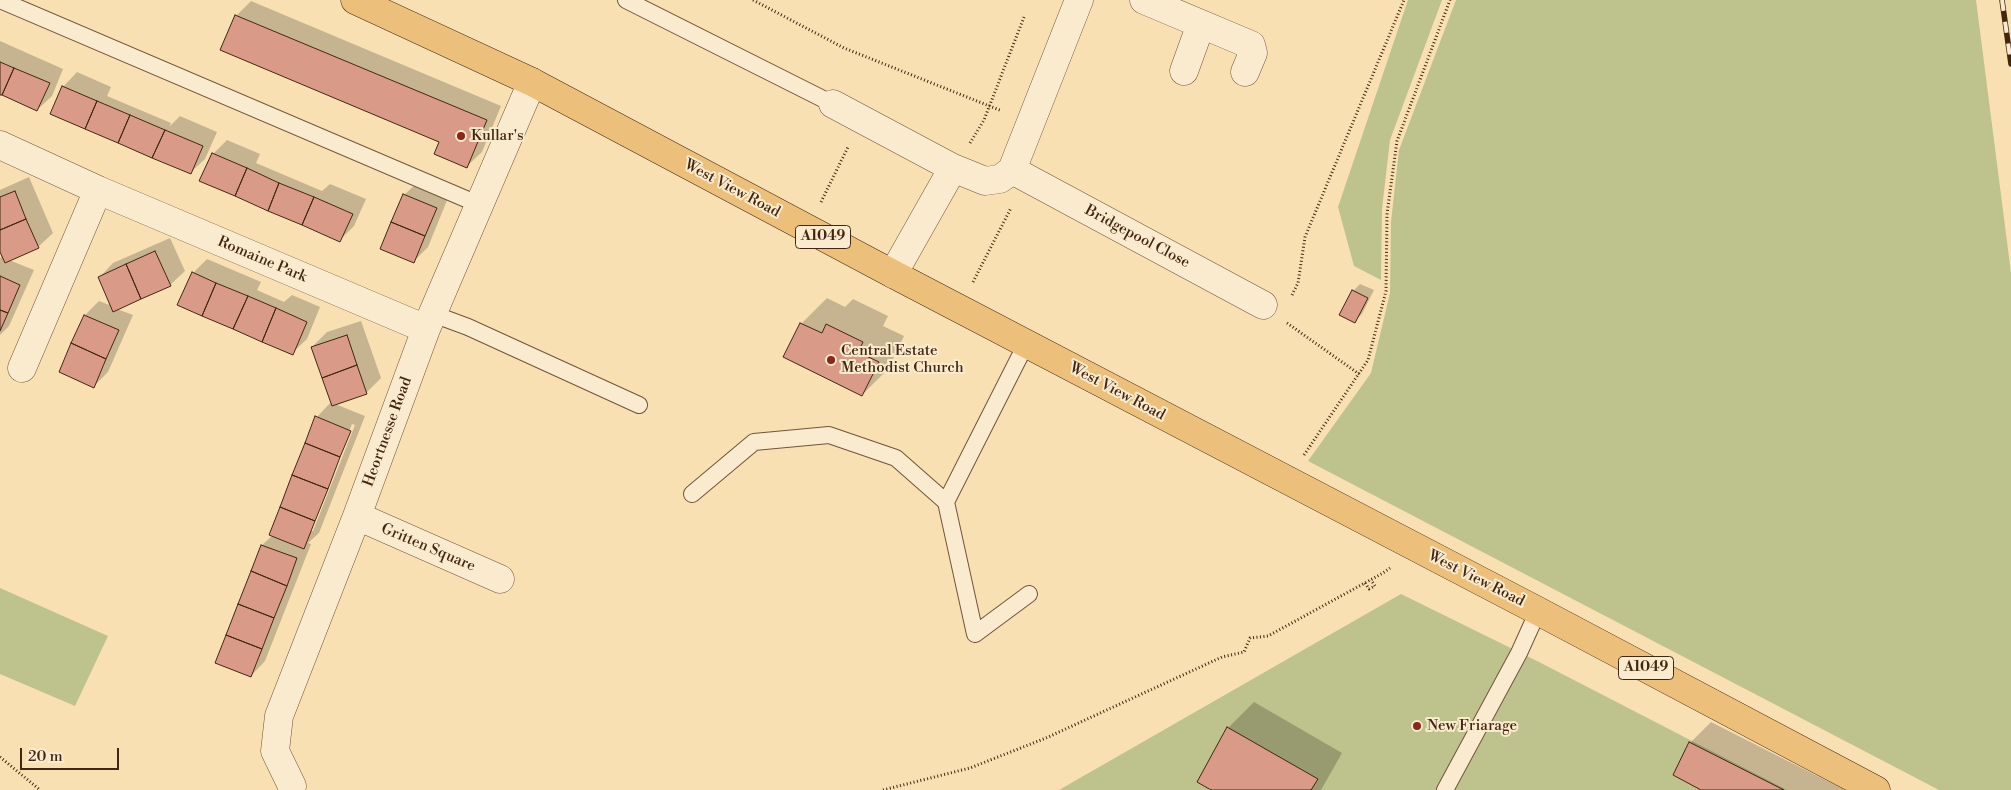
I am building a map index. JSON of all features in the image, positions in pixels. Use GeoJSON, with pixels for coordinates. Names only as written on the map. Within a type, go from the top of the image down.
{"type":"FeatureCollection","features":[{"type":"Feature","properties":{"kind":"main road","name":"West View Road"},"geometry":{"type":"LineString","coordinates":[[355,0],[532,82],[893,274],[1876,790]]}},
{"type":"Feature","properties":{"kind":"street"},"geometry":{"type":"LineString","coordinates":[[833,104],[953,168],[985,181],[1000,179],[1012,170],[1079,0]]}},
{"type":"Feature","properties":{"kind":"street"},"geometry":{"type":"LineString","coordinates":[[1144,0],[1251,45],[1253,53],[1245,72]]}},
{"type":"Feature","properties":{"kind":"street"},"geometry":{"type":"LineString","coordinates":[[1184,70],[1201,24]]}},
{"type":"Feature","properties":{"kind":"street","name":"Heortnesse Road"},"geometry":{"type":"LineString","coordinates":[[292,786],[275,751],[279,716],[430,322],[532,82]]}},
{"type":"Feature","properties":{"kind":"street","name":"Romaine Park"},"geometry":{"type":"LineString","coordinates":[[0,145],[98,190],[430,322]]}},
{"type":"Feature","properties":{"kind":"street"},"geometry":{"type":"LineString","coordinates":[[893,274],[953,168]]}},
{"type":"Feature","properties":{"kind":"street","name":"Bridgepool Close"},"geometry":{"type":"LineString","coordinates":[[1012,170],[1272,312]]}},
{"type":"Feature","properties":{"kind":"street"},"geometry":{"type":"LineString","coordinates":[[22,368],[98,190]]}},
{"type":"Feature","properties":{"kind":"street","name":"Gritten Square"},"geometry":{"type":"LineString","coordinates":[[357,516],[500,579]]}},
{"type":"Feature","properties":{"kind":"lane"},"geometry":{"type":"LineString","coordinates":[[0,0],[480,205]]}},
{"type":"Feature","properties":{"kind":"lane"},"geometry":{"type":"LineString","coordinates":[[626,0],[833,104]]}},
{"type":"Feature","properties":{"kind":"lane"},"geometry":{"type":"LineString","coordinates":[[430,322],[468,327],[640,405]]}},
{"type":"Feature","properties":{"kind":"lane"},"geometry":{"type":"LineString","coordinates":[[946,502],[1026,344]]}},
{"type":"Feature","properties":{"kind":"lane"},"geometry":{"type":"LineString","coordinates":[[692,494],[754,442],[829,436],[896,458],[946,502],[975,634],[1029,594]]}},
{"type":"Feature","properties":{"kind":"lane"},"geometry":{"type":"LineString","coordinates":[[1445,790],[1520,654],[1538,611]]}},
{"type":"Feature","properties":{"kind":"path"},"geometry":{"type":"LineString","coordinates":[[753,0],[844,48],[1030,123]]}},
{"type":"Feature","properties":{"kind":"path"},"geometry":{"type":"LineString","coordinates":[[1359,374],[1272,312],[1298,283],[1305,237],[1404,0]]}},
{"type":"Feature","properties":{"kind":"path"},"geometry":{"type":"LineString","coordinates":[[1287,481],[1368,360],[1386,291],[1387,214],[1397,141],[1450,0]]}},
{"type":"Feature","properties":{"kind":"path"},"geometry":{"type":"LineString","coordinates":[[953,168],[984,120],[1024,17]]}},
{"type":"Feature","properties":{"kind":"path"},"geometry":{"type":"LineString","coordinates":[[819,205],[850,143]]}},
{"type":"Feature","properties":{"kind":"path"},"geometry":{"type":"LineString","coordinates":[[971,287],[1014,203]]}},
{"type":"Feature","properties":{"kind":"path"},"geometry":{"type":"LineString","coordinates":[[883,790],[970,768],[1046,738],[1222,657],[1244,652],[1250,638],[1268,636],[1384,574],[1416,548]]}},
{"type":"Feature","properties":{"kind":"path"},"geometry":{"type":"LineString","coordinates":[[1366,583],[1369,589],[1375,586],[1371,580]]}},
{"type":"Feature","properties":{"kind":"path"},"geometry":{"type":"LineString","coordinates":[[0,757],[40,790]]}},
{"type":"Feature","properties":{"kind":"green space"},"geometry":{"type":"Polygon","coordinates":[[[1408,0],[1442,0],[1390,140],[1382,209],[1381,280],[1354,266],[1338,207],[1408,0]]]}},
{"type":"Feature","properties":{"kind":"green space"},"geometry":{"type":"Polygon","coordinates":[[[1456,0],[1976,0],[2011,273],[2011,790],[1939,790],[1308,461],[1371,373],[1390,293],[1391,222],[1399,150],[1456,0]]]}},
{"type":"Feature","properties":{"kind":"green space"},"geometry":{"type":"Polygon","coordinates":[[[0,588],[108,636],[75,706],[0,674],[0,588]]]}},
{"type":"Feature","properties":{"kind":"green space","name":"New Friarage"},"geometry":{"type":"Polygon","coordinates":[[[1401,594],[1539,662],[1787,790],[1059,790],[1401,594]]]}},
{"type":"Feature","properties":{"kind":"building"},"geometry":{"type":"Polygon","coordinates":[[[235,15],[487,120],[467,168],[434,154],[439,142],[220,50],[235,15]]]}},
{"type":"Feature","properties":{"kind":"building"},"geometry":{"type":"Polygon","coordinates":[[[0,62],[14,68],[2,95],[0,95],[0,62]]]}},
{"type":"Feature","properties":{"kind":"building"},"geometry":{"type":"Polygon","coordinates":[[[14,68],[50,83],[37,111],[2,95],[14,68]]]}},
{"type":"Feature","properties":{"kind":"building"},"geometry":{"type":"Polygon","coordinates":[[[62,86],[97,101],[85,129],[50,114],[62,86]]]}},
{"type":"Feature","properties":{"kind":"building"},"geometry":{"type":"Polygon","coordinates":[[[97,101],[130,115],[118,143],[85,129],[97,101]]]}},
{"type":"Feature","properties":{"kind":"building"},"geometry":{"type":"Polygon","coordinates":[[[130,115],[165,130],[152,158],[118,143],[130,115]]]}},
{"type":"Feature","properties":{"kind":"building"},"geometry":{"type":"Polygon","coordinates":[[[165,130],[203,146],[191,174],[152,158],[165,130]]]}},
{"type":"Feature","properties":{"kind":"building"},"geometry":{"type":"Polygon","coordinates":[[[212,153],[247,168],[235,196],[199,181],[212,153]]]}},
{"type":"Feature","properties":{"kind":"building"},"geometry":{"type":"Polygon","coordinates":[[[247,168],[279,183],[268,211],[235,196],[247,168]]]}},
{"type":"Feature","properties":{"kind":"building"},"geometry":{"type":"Polygon","coordinates":[[[279,183],[314,197],[302,225],[268,211],[279,183]]]}},
{"type":"Feature","properties":{"kind":"building"},"geometry":{"type":"Polygon","coordinates":[[[15,191],[26,219],[0,230],[0,197],[15,191]]]}},
{"type":"Feature","properties":{"kind":"building"},"geometry":{"type":"Polygon","coordinates":[[[403,194],[437,208],[425,236],[391,222],[403,194]]]}},
{"type":"Feature","properties":{"kind":"building"},"geometry":{"type":"Polygon","coordinates":[[[314,197],[353,214],[340,242],[302,225],[314,197]]]}},
{"type":"Feature","properties":{"kind":"building"},"geometry":{"type":"Polygon","coordinates":[[[26,219],[39,248],[5,263],[0,252],[0,230],[26,219]]]}},
{"type":"Feature","properties":{"kind":"building"},"geometry":{"type":"Polygon","coordinates":[[[391,222],[425,236],[414,263],[380,249],[391,222]]]}},
{"type":"Feature","properties":{"kind":"building"},"geometry":{"type":"Polygon","coordinates":[[[155,251],[171,286],[141,299],[126,264],[155,251]]]}},
{"type":"Feature","properties":{"kind":"building"},"geometry":{"type":"Polygon","coordinates":[[[126,264],[141,299],[113,312],[98,277],[126,264]]]}},
{"type":"Feature","properties":{"kind":"building"},"geometry":{"type":"Polygon","coordinates":[[[192,272],[216,283],[202,316],[177,305],[192,272]]]}},
{"type":"Feature","properties":{"kind":"building"},"geometry":{"type":"Polygon","coordinates":[[[0,276],[20,285],[8,313],[0,310],[0,276]]]}},
{"type":"Feature","properties":{"kind":"building"},"geometry":{"type":"Polygon","coordinates":[[[216,283],[248,296],[233,329],[202,316],[216,283]]]}},
{"type":"Feature","properties":{"kind":"building"},"geometry":{"type":"Polygon","coordinates":[[[1352,290],[1368,298],[1355,323],[1339,315],[1352,290]]]}},
{"type":"Feature","properties":{"kind":"building"},"geometry":{"type":"Polygon","coordinates":[[[248,296],[276,308],[262,342],[233,329],[248,296]]]}},
{"type":"Feature","properties":{"kind":"building"},"geometry":{"type":"Polygon","coordinates":[[[276,308],[307,322],[293,355],[262,342],[276,308]]]}},
{"type":"Feature","properties":{"kind":"building"},"geometry":{"type":"Polygon","coordinates":[[[0,310],[8,313],[0,331],[0,310]]]}},
{"type":"Feature","properties":{"kind":"building"},"geometry":{"type":"Polygon","coordinates":[[[84,315],[119,330],[106,359],[71,343],[84,315]]]}},
{"type":"Feature","properties":{"kind":"building","name":"Central Estate Methodist Church"},"geometry":{"type":"Polygon","coordinates":[[[800,323],[822,333],[826,324],[863,342],[858,352],[879,362],[862,396],[783,357],[800,323]]]}},
{"type":"Feature","properties":{"kind":"building"},"geometry":{"type":"Polygon","coordinates":[[[347,335],[357,365],[322,378],[311,347],[347,335]]]}},
{"type":"Feature","properties":{"kind":"building"},"geometry":{"type":"Polygon","coordinates":[[[71,343],[106,359],[94,388],[59,372],[71,343]]]}},
{"type":"Feature","properties":{"kind":"building"},"geometry":{"type":"Polygon","coordinates":[[[357,365],[367,394],[332,406],[322,378],[357,365]]]}},
{"type":"Feature","properties":{"kind":"building"},"geometry":{"type":"Polygon","coordinates":[[[315,416],[351,431],[340,457],[305,443],[315,416]]]}},
{"type":"Feature","properties":{"kind":"building"},"geometry":{"type":"Polygon","coordinates":[[[305,443],[340,457],[328,489],[292,475],[305,443]]]}},
{"type":"Feature","properties":{"kind":"building"},"geometry":{"type":"Polygon","coordinates":[[[292,475],[328,489],[315,521],[280,507],[292,475]]]}},
{"type":"Feature","properties":{"kind":"building"},"geometry":{"type":"Polygon","coordinates":[[[280,507],[315,521],[304,549],[269,535],[280,507]]]}},
{"type":"Feature","properties":{"kind":"building"},"geometry":{"type":"Polygon","coordinates":[[[261,545],[297,558],[287,586],[251,571],[261,545]]]}},
{"type":"Feature","properties":{"kind":"building"},"geometry":{"type":"Polygon","coordinates":[[[251,571],[287,586],[274,618],[238,604],[251,571]]]}},
{"type":"Feature","properties":{"kind":"building"},"geometry":{"type":"Polygon","coordinates":[[[238,604],[274,618],[262,649],[226,635],[238,604]]]}},
{"type":"Feature","properties":{"kind":"building"},"geometry":{"type":"Polygon","coordinates":[[[226,635],[262,649],[251,677],[215,663],[226,635]]]}},
{"type":"Feature","properties":{"kind":"building"},"geometry":{"type":"Polygon","coordinates":[[[1227,727],[1318,779],[1311,790],[1211,790],[1197,782],[1227,727]]]}},
{"type":"Feature","properties":{"kind":"building"},"geometry":{"type":"Polygon","coordinates":[[[1689,742],[1784,790],[1701,790],[1673,775],[1689,742]]]}},
{"type":"Feature","properties":{"kind":"railway"},"geometry":{"type":"LineString","coordinates":[[2002,0],[2011,64]]}},
{"type":"Feature","properties":{"kind":"place","name":"Kullar's"},"geometry":{"type":"Point","coordinates":[461,136]}},
{"type":"Feature","properties":{"kind":"place","name":"Central Estate Methodist Church"},"geometry":{"type":"Point","coordinates":[831,360]}},
{"type":"Feature","properties":{"kind":"place","name":"New Friarage"},"geometry":{"type":"Point","coordinates":[1417,726]}}]}
